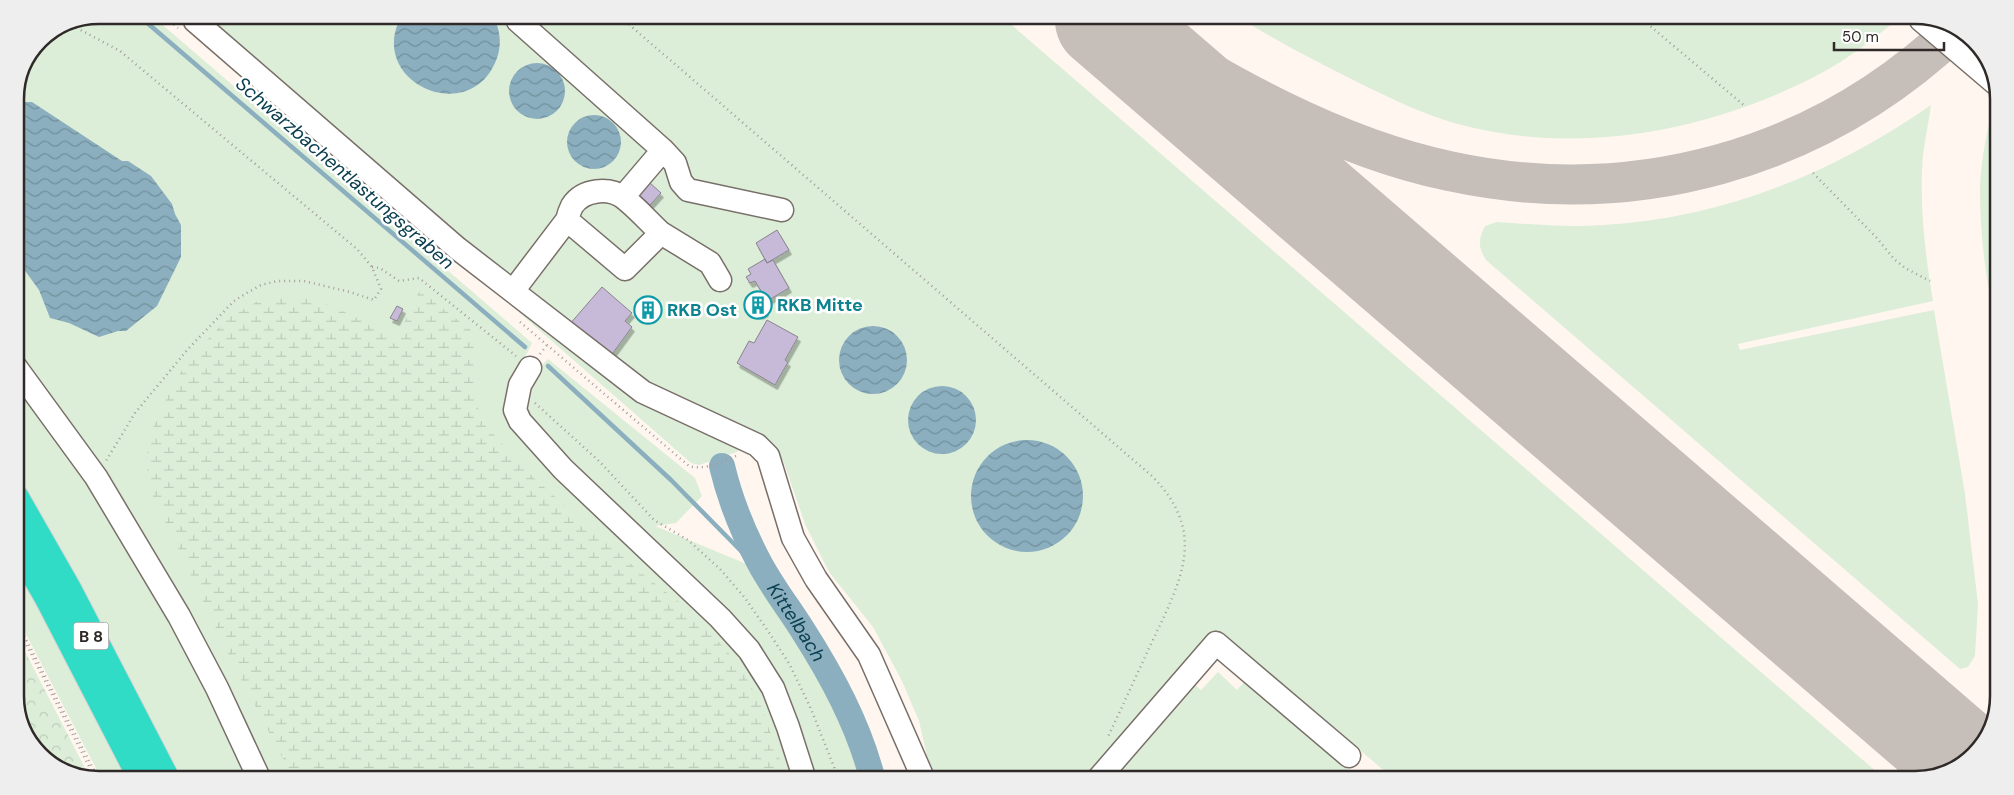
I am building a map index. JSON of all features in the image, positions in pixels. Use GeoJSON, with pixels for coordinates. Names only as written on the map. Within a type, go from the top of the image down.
{"type":"FeatureCollection","features":[{"type":"Feature","properties":{"kind":"highway","name":"B 8"},"geometry":{"type":"LineString","coordinates":[[24,514],[67,590],[161,771]]}},
{"type":"Feature","properties":{"kind":"highway","name":"B 8"},"geometry":{"type":"LineString","coordinates":[[24,555],[49,598],[138,771]]}},
{"type":"Feature","properties":{"kind":"lane"},"geometry":{"type":"LineString","coordinates":[[198,24],[450,241],[643,392],[757,445],[768,456],[793,538],[816,579],[869,654],[920,771]]}},
{"type":"Feature","properties":{"kind":"lane"},"geometry":{"type":"LineString","coordinates":[[521,24],[664,150],[674,163],[681,182],[688,190],[782,210]]}},
{"type":"Feature","properties":{"kind":"lane"},"geometry":{"type":"LineString","coordinates":[[1927,25],[1987,76]]}},
{"type":"Feature","properties":{"kind":"lane"},"geometry":{"type":"LineString","coordinates":[[623,197],[664,150]]}},
{"type":"Feature","properties":{"kind":"lane"},"geometry":{"type":"LineString","coordinates":[[513,290],[567,220],[572,207],[588,192],[604,191],[623,197],[661,233],[710,263],[720,280]]}},
{"type":"Feature","properties":{"kind":"lane"},"geometry":{"type":"LineString","coordinates":[[567,220],[625,269],[661,233]]}},
{"type":"Feature","properties":{"kind":"lane"},"geometry":{"type":"LineString","coordinates":[[530,368],[520,385],[515,410],[520,421],[563,469],[720,618],[749,650],[772,688],[788,727],[802,771]]}},
{"type":"Feature","properties":{"kind":"lane"},"geometry":{"type":"LineString","coordinates":[[24,378],[96,477],[179,616],[217,688],[256,771]]}},
{"type":"Feature","properties":{"kind":"lane"},"geometry":{"type":"LineString","coordinates":[[1105,771],[1216,643],[1349,756]]}},
{"type":"Feature","properties":{"kind":"path"},"geometry":{"type":"LineString","coordinates":[[628,24],[1153,477],[1171,499],[1182,526],[1185,555],[1183,569],[1174,596],[1106,742]]}},
{"type":"Feature","properties":{"kind":"path"},"geometry":{"type":"LineString","coordinates":[[1648,24],[1746,107]]}},
{"type":"Feature","properties":{"kind":"path"},"geometry":{"type":"LineString","coordinates":[[76,27],[120,51],[357,249],[372,267],[382,289],[374,300],[304,281],[277,281],[261,285],[234,301],[188,349],[135,413],[96,477]]}},
{"type":"Feature","properties":{"kind":"path"},"geometry":{"type":"LineString","coordinates":[[1813,173],[1876,237],[1894,259],[1930,281]]}},
{"type":"Feature","properties":{"kind":"path"},"geometry":{"type":"LineString","coordinates":[[372,267],[380,268],[399,281],[419,278],[530,368],[547,346]]}},
{"type":"Feature","properties":{"kind":"path"},"geometry":{"type":"LineString","coordinates":[[534,402],[600,462],[654,520],[688,540]]}},
{"type":"Feature","properties":{"kind":"path"},"geometry":{"type":"LineString","coordinates":[[24,636],[93,771]]}},
{"type":"Feature","properties":{"kind":"path"},"geometry":{"type":"LineString","coordinates":[[24,640],[93,771]]}},
{"type":"Feature","properties":{"kind":"green space"},"geometry":{"type":"Polygon","coordinates":[[[99,24],[161,24],[532,343],[521,365],[532,375],[548,359],[695,478],[702,496],[676,523],[655,526],[754,567],[793,629],[857,746],[863,771],[173,771],[79,582],[24,487],[25,84],[29,70],[36,57],[57,36],[70,29],[84,25],[99,24]]]}},
{"type":"Feature","properties":{"kind":"green space"},"geometry":{"type":"Polygon","coordinates":[[[212,24],[1011,24],[1876,771],[1385,771],[1221,632],[1099,771],[930,771],[919,721],[902,681],[873,627],[829,572],[805,524],[784,463],[769,444],[651,388],[465,243],[212,24]]]}},
{"type":"Feature","properties":{"kind":"green space"},"geometry":{"type":"Polygon","coordinates":[[[1250,24],[1892,24],[1836,65],[1784,91],[1739,109],[1693,123],[1597,138],[1549,138],[1501,133],[1454,123],[1396,101],[1288,46],[1250,24]]]}},
{"type":"Feature","properties":{"kind":"green space"},"geometry":{"type":"Polygon","coordinates":[[[1931,105],[1923,155],[1922,209],[1925,247],[1933,301],[1738,344],[1740,350],[1934,310],[1965,494],[1978,604],[1975,656],[1968,667],[1960,669],[1486,260],[1481,251],[1480,243],[1485,226],[1497,222],[1563,226],[1603,225],[1648,221],[1734,202],[1776,188],[1816,171],[1856,151],[1931,105]]]}},
{"type":"Feature","properties":{"kind":"green space"},"geometry":{"type":"Polygon","coordinates":[[[1990,119],[1989,291],[1982,240],[1980,188],[1985,142],[1990,119]]]}},
{"type":"Feature","properties":{"kind":"green space"},"geometry":{"type":"Polygon","coordinates":[[[473,272],[741,447],[737,452],[699,465],[691,463],[473,272]]]}},
{"type":"Feature","properties":{"kind":"green space"},"geometry":{"type":"Polygon","coordinates":[[[420,290],[474,333],[473,389],[482,422],[535,479],[639,571],[693,613],[739,665],[760,702],[784,771],[289,771],[235,668],[151,492],[146,462],[151,432],[168,395],[187,361],[228,318],[267,296],[297,296],[325,303],[375,326],[394,344],[420,290]]]}},
{"type":"Feature","properties":{"kind":"green space"},"geometry":{"type":"Polygon","coordinates":[[[24,571],[130,771],[97,771],[24,630],[24,571]]]}},
{"type":"Feature","properties":{"kind":"green space"},"geometry":{"type":"Polygon","coordinates":[[[24,650],[86,770],[65,764],[49,753],[40,743],[25,711],[24,650]]]}},
{"type":"Feature","properties":{"kind":"green space"},"geometry":{"type":"Polygon","coordinates":[[[1218,672],[1237,690],[1244,682],[1350,771],[1111,771],[1189,680],[1201,690],[1218,672]]]}},
{"type":"Feature","properties":{"kind":"water"},"geometry":{"type":"Polygon","coordinates":[[[398,24],[496,24],[500,40],[497,58],[484,79],[467,91],[447,94],[428,89],[411,79],[399,63],[394,44],[398,24]]]}},
{"type":"Feature","properties":{"kind":"water"},"geometry":{"type":"Polygon","coordinates":[[[537,63],[548,65],[557,71],[563,80],[565,91],[563,102],[557,111],[548,117],[537,119],[526,117],[517,111],[511,102],[509,91],[511,80],[517,71],[526,65],[537,63]]]}},
{"type":"Feature","properties":{"kind":"water"},"geometry":{"type":"Polygon","coordinates":[[[24,102],[32,102],[122,161],[128,161],[151,176],[172,204],[181,225],[181,257],[157,306],[126,331],[118,331],[99,337],[69,323],[50,318],[39,290],[24,269],[24,102]]]}},
{"type":"Feature","properties":{"kind":"water"},"geometry":{"type":"Polygon","coordinates":[[[589,115],[599,115],[609,119],[617,127],[621,142],[617,157],[609,165],[599,169],[589,169],[579,165],[571,157],[567,147],[567,137],[571,127],[579,119],[589,115]]]}},
{"type":"Feature","properties":{"kind":"water"},"geometry":{"type":"Polygon","coordinates":[[[873,326],[886,329],[897,336],[904,347],[907,360],[904,373],[897,384],[886,391],[873,394],[860,391],[849,384],[842,373],[839,360],[842,347],[849,336],[860,329],[873,326]]]}},
{"type":"Feature","properties":{"kind":"water"},"geometry":{"type":"Polygon","coordinates":[[[942,386],[955,389],[966,396],[973,407],[976,420],[973,433],[966,444],[955,451],[942,454],[929,451],[918,444],[911,433],[908,420],[911,407],[918,396],[929,389],[942,386]]]}},
{"type":"Feature","properties":{"kind":"water"},"geometry":{"type":"Polygon","coordinates":[[[1027,440],[1048,444],[1067,456],[1079,475],[1083,496],[1079,517],[1067,536],[1048,548],[1027,552],[1006,548],[987,536],[975,517],[971,496],[975,475],[987,456],[1006,444],[1027,440]]]}},
{"type":"Feature","properties":{"kind":"building"},"geometry":{"type":"Polygon","coordinates":[[[649,182],[661,193],[650,205],[638,194],[649,182]]]}},
{"type":"Feature","properties":{"kind":"building"},"geometry":{"type":"Polygon","coordinates":[[[777,230],[789,250],[767,263],[756,243],[777,230]]]}},
{"type":"Feature","properties":{"kind":"building"},"geometry":{"type":"Polygon","coordinates":[[[765,259],[767,263],[773,260],[789,288],[767,301],[755,281],[750,283],[746,277],[751,274],[748,269],[765,259]]]}},
{"type":"Feature","properties":{"kind":"building"},"geometry":{"type":"Polygon","coordinates":[[[602,287],[632,313],[625,321],[632,327],[610,357],[569,325],[602,287]]]}},
{"type":"Feature","properties":{"kind":"building","name":"RKB Mitte"},"geometry":{"type":"Polygon","coordinates":[[[756,294],[766,312],[760,315],[749,298],[756,294]]]}},
{"type":"Feature","properties":{"kind":"building","name":"RKB Ost"},"geometry":{"type":"Polygon","coordinates":[[[646,303],[655,311],[649,317],[641,309],[646,303]]]}},
{"type":"Feature","properties":{"kind":"building"},"geometry":{"type":"Polygon","coordinates":[[[397,306],[403,309],[397,321],[390,318],[397,306]]]}},
{"type":"Feature","properties":{"kind":"building"},"geometry":{"type":"Polygon","coordinates":[[[767,320],[798,337],[785,360],[788,362],[775,385],[737,363],[749,341],[754,343],[767,320]]]}},
{"type":"Feature","properties":{"kind":"waterway","name":"Schwarzbachentlastungsgraben"},"geometry":{"type":"LineString","coordinates":[[148,24],[525,347]]}},
{"type":"Feature","properties":{"kind":"waterway","name":"Schwarzbachentlastungsgraben"},"geometry":{"type":"LineString","coordinates":[[548,366],[671,480],[745,555],[760,564]]}},
{"type":"Feature","properties":{"kind":"waterway","name":"Kittelbach"},"geometry":{"type":"LineString","coordinates":[[722,466],[733,503],[753,550],[769,579],[824,664],[852,719],[870,771]]}},
{"type":"Feature","properties":{"kind":"taxiway"},"geometry":{"type":"LineString","coordinates":[[1129,24],[1239,89],[1321,129],[1363,146],[1449,171],[1518,182],[1587,184],[1654,178],[1720,164],[1784,142],[1845,112],[1902,74],[1952,33]]}},
{"type":"Feature","properties":{"kind":"runway"},"geometry":{"type":"LineString","coordinates":[[1110,24],[1959,757]]}},
{"type":"Feature","properties":{"kind":"place","name":"RKB Mitte"},"geometry":{"type":"Point","coordinates":[758,305]}},
{"type":"Feature","properties":{"kind":"place","name":"RKB Ost"},"geometry":{"type":"Point","coordinates":[648,310]}}]}
